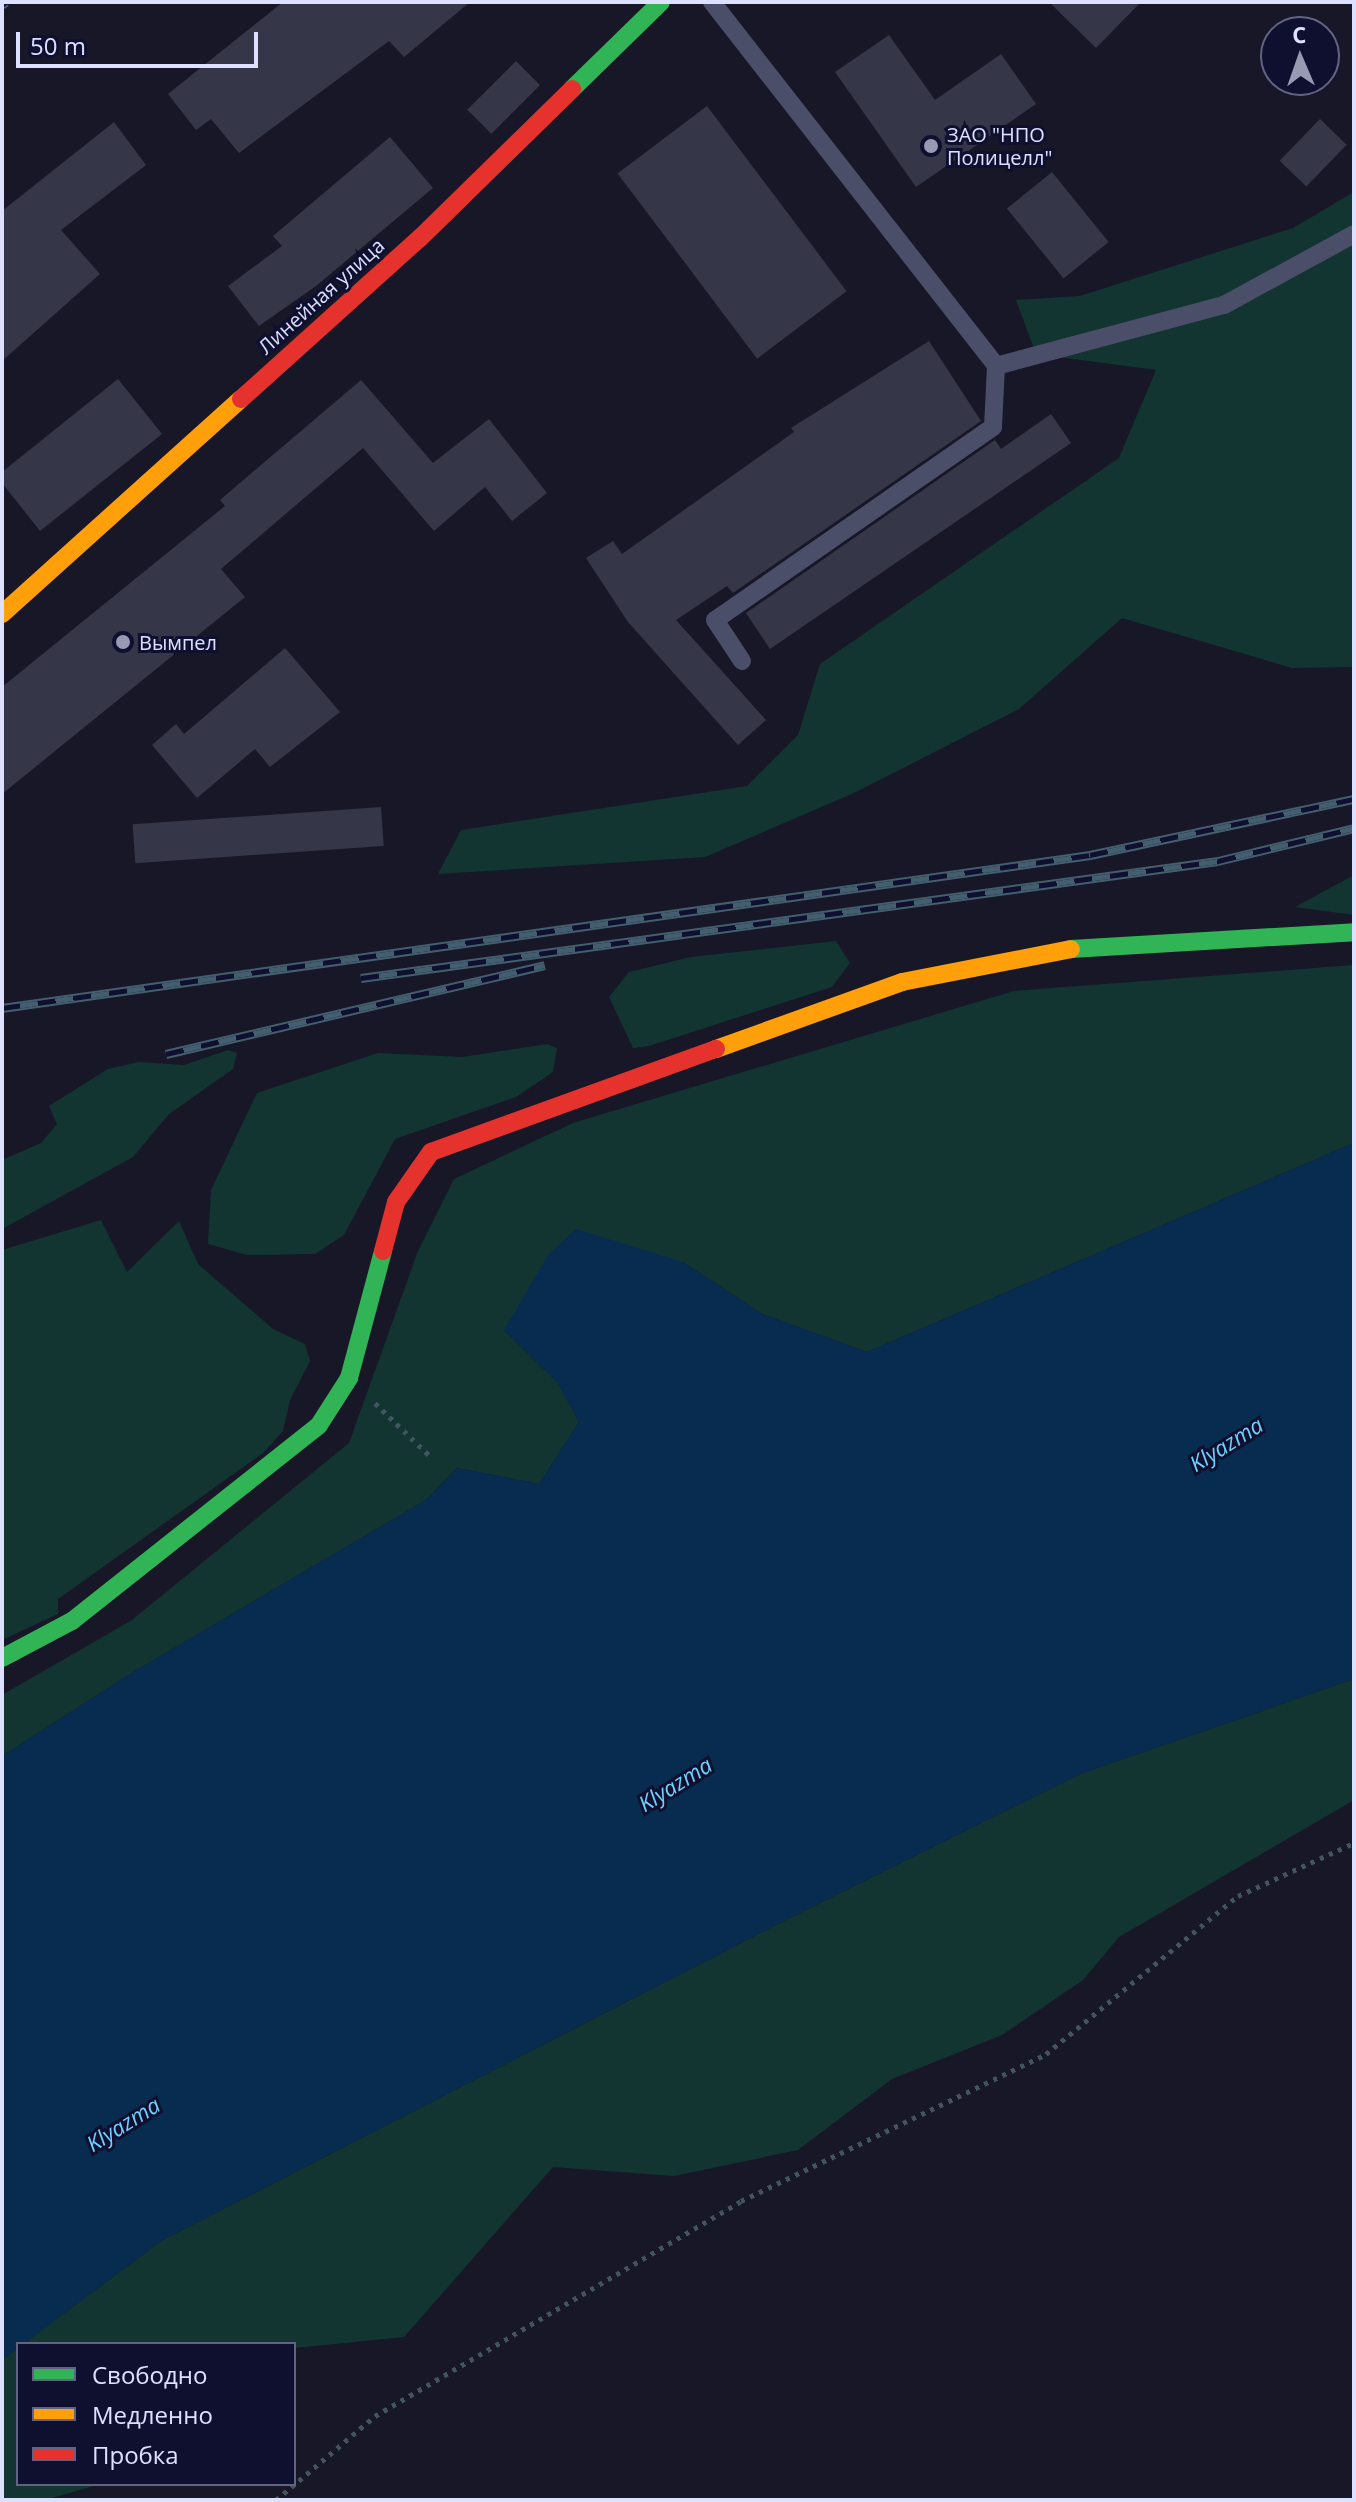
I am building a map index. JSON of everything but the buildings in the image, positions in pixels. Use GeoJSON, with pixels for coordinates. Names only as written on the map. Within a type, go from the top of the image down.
{"type":"FeatureCollection","features":[{"type":"Feature","properties":{"kind":"street","name":"Линейная улица"},"geometry":{"type":"LineString","coordinates":[[2,614],[420,238],[661,2]]}},
{"type":"Feature","properties":{"kind":"street"},"geometry":{"type":"LineString","coordinates":[[2,1658],[72,1621],[319,1425],[349,1378],[396,1202],[431,1152],[902,982],[1046,951],[1354,932]]}},
{"type":"Feature","properties":{"kind":"lane"},"geometry":{"type":"LineString","coordinates":[[712,2],[996,366],[993,427],[715,620],[742,661]]}},
{"type":"Feature","properties":{"kind":"lane"},"geometry":{"type":"LineString","coordinates":[[996,366],[1224,305],[1354,234]]}},
{"type":"Feature","properties":{"kind":"path"},"geometry":{"type":"LineString","coordinates":[[349,1378],[432,1458]]}},
{"type":"Feature","properties":{"kind":"path"},"geometry":{"type":"LineString","coordinates":[[296,2483],[375,2416],[741,2201],[1046,2054],[1238,1896],[1354,1843]]}},
{"type":"Feature","properties":{"kind":"path"},"geometry":{"type":"LineString","coordinates":[[276,2500],[292,2486]]}},
{"type":"Feature","properties":{"kind":"green space"},"geometry":{"type":"Polygon","coordinates":[[[1354,192],[1354,667],[1292,668],[1122,618],[1019,709],[854,793],[705,857],[438,874],[461,830],[747,786],[798,735],[820,664],[1119,458],[1156,370],[1036,354],[1016,300],[1080,296],[1293,228],[1354,192]]]}},
{"type":"Feature","properties":{"kind":"green space"},"geometry":{"type":"Polygon","coordinates":[[[1354,875],[1354,915],[1295,907],[1354,875]]]}},
{"type":"Feature","properties":{"kind":"green space"},"geometry":{"type":"Polygon","coordinates":[[[836,941],[850,963],[832,987],[649,1046],[633,1048],[609,997],[629,972],[691,957],[836,941]]]}},
{"type":"Feature","properties":{"kind":"green space"},"geometry":{"type":"Polygon","coordinates":[[[1354,965],[1354,1143],[867,1352],[762,1314],[683,1262],[504,1330],[558,1383],[579,1422],[539,1484],[457,1468],[426,1500],[130,1674],[2,1756],[2,1695],[132,1620],[349,1443],[418,1251],[454,1179],[573,1123],[1014,991],[1354,965]]]}},
{"type":"Feature","properties":{"kind":"green space"},"geometry":{"type":"Polygon","coordinates":[[[547,1044],[557,1048],[553,1072],[516,1097],[395,1139],[344,1235],[315,1254],[247,1255],[208,1244],[211,1190],[257,1093],[378,1053],[462,1057],[547,1044]]]}},
{"type":"Feature","properties":{"kind":"green space"},"geometry":{"type":"Polygon","coordinates":[[[228,1050],[237,1053],[233,1069],[169,1114],[133,1157],[2,1229],[2,1160],[41,1143],[57,1124],[49,1106],[108,1069],[139,1062],[184,1065],[228,1050]]]}},
{"type":"Feature","properties":{"kind":"green space"},"geometry":{"type":"Polygon","coordinates":[[[101,1220],[127,1272],[179,1221],[198,1264],[273,1329],[305,1344],[310,1361],[290,1400],[283,1431],[263,1453],[58,1599],[58,1614],[2,1640],[2,1250],[101,1220]]]}},
{"type":"Feature","properties":{"kind":"green space"},"geometry":{"type":"Polygon","coordinates":[[[1354,1679],[1354,1800],[1119,1937],[1083,1980],[1002,2035],[892,2079],[798,2150],[674,2176],[553,2167],[404,2337],[296,2348],[296,2342],[26,2342],[161,2241],[780,1923],[1080,1774],[1354,1679]]]}},
{"type":"Feature","properties":{"kind":"green space"},"geometry":{"type":"Polygon","coordinates":[[[16,2350],[16,2486],[94,2486],[45,2500],[2,2500],[2,2360],[16,2350]]]}},
{"type":"Feature","properties":{"kind":"water","name":"Klyazma"},"geometry":{"type":"Polygon","coordinates":[[[1354,1143],[1354,1679],[1080,1774],[780,1923],[161,2241],[26,2342],[16,2342],[16,2350],[2,2360],[2,1756],[130,1674],[426,1500],[457,1468],[539,1484],[579,1422],[558,1383],[504,1330],[548,1255],[576,1229],[683,1262],[762,1314],[867,1352],[1354,1143]]]}},
{"type":"Feature","properties":{"kind":"railway"},"geometry":{"type":"LineString","coordinates":[[2,5],[6,2]]}},
{"type":"Feature","properties":{"kind":"railway"},"geometry":{"type":"LineString","coordinates":[[2,1008],[1090,855],[1354,799]]}},
{"type":"Feature","properties":{"kind":"railway"},"geometry":{"type":"LineString","coordinates":[[361,978],[1218,861],[1354,828]]}},
{"type":"Feature","properties":{"kind":"railway"},"geometry":{"type":"LineString","coordinates":[[166,1054],[545,965]]}},
{"type":"Feature","properties":{"kind":"traffic: fast"},"geometry":{"type":"LineString","coordinates":[[572,89],[661,2]]}},
{"type":"Feature","properties":{"kind":"traffic: fast"},"geometry":{"type":"LineString","coordinates":[[1071,949],[1354,932]]}},
{"type":"Feature","properties":{"kind":"traffic: fast"},"geometry":{"type":"LineString","coordinates":[[2,1658],[72,1621],[319,1425],[349,1378],[383,1251]]}},
{"type":"Feature","properties":{"kind":"traffic: slow"},"geometry":{"type":"LineString","coordinates":[[2,614],[241,399]]}},
{"type":"Feature","properties":{"kind":"traffic: slow"},"geometry":{"type":"LineString","coordinates":[[716,1049],[902,982],[1071,949]]}},
{"type":"Feature","properties":{"kind":"traffic: jam"},"geometry":{"type":"LineString","coordinates":[[241,399],[420,238],[572,89]]}},
{"type":"Feature","properties":{"kind":"traffic: jam"},"geometry":{"type":"LineString","coordinates":[[383,1251],[396,1202],[431,1152],[716,1049]]}},
{"type":"Feature","properties":{"kind":"place","name":"ЗАО \"НПО Полицелл\""},"geometry":{"type":"Point","coordinates":[931,146]}},
{"type":"Feature","properties":{"kind":"place","name":"Вымпел"},"geometry":{"type":"Point","coordinates":[123,642]}}]}
